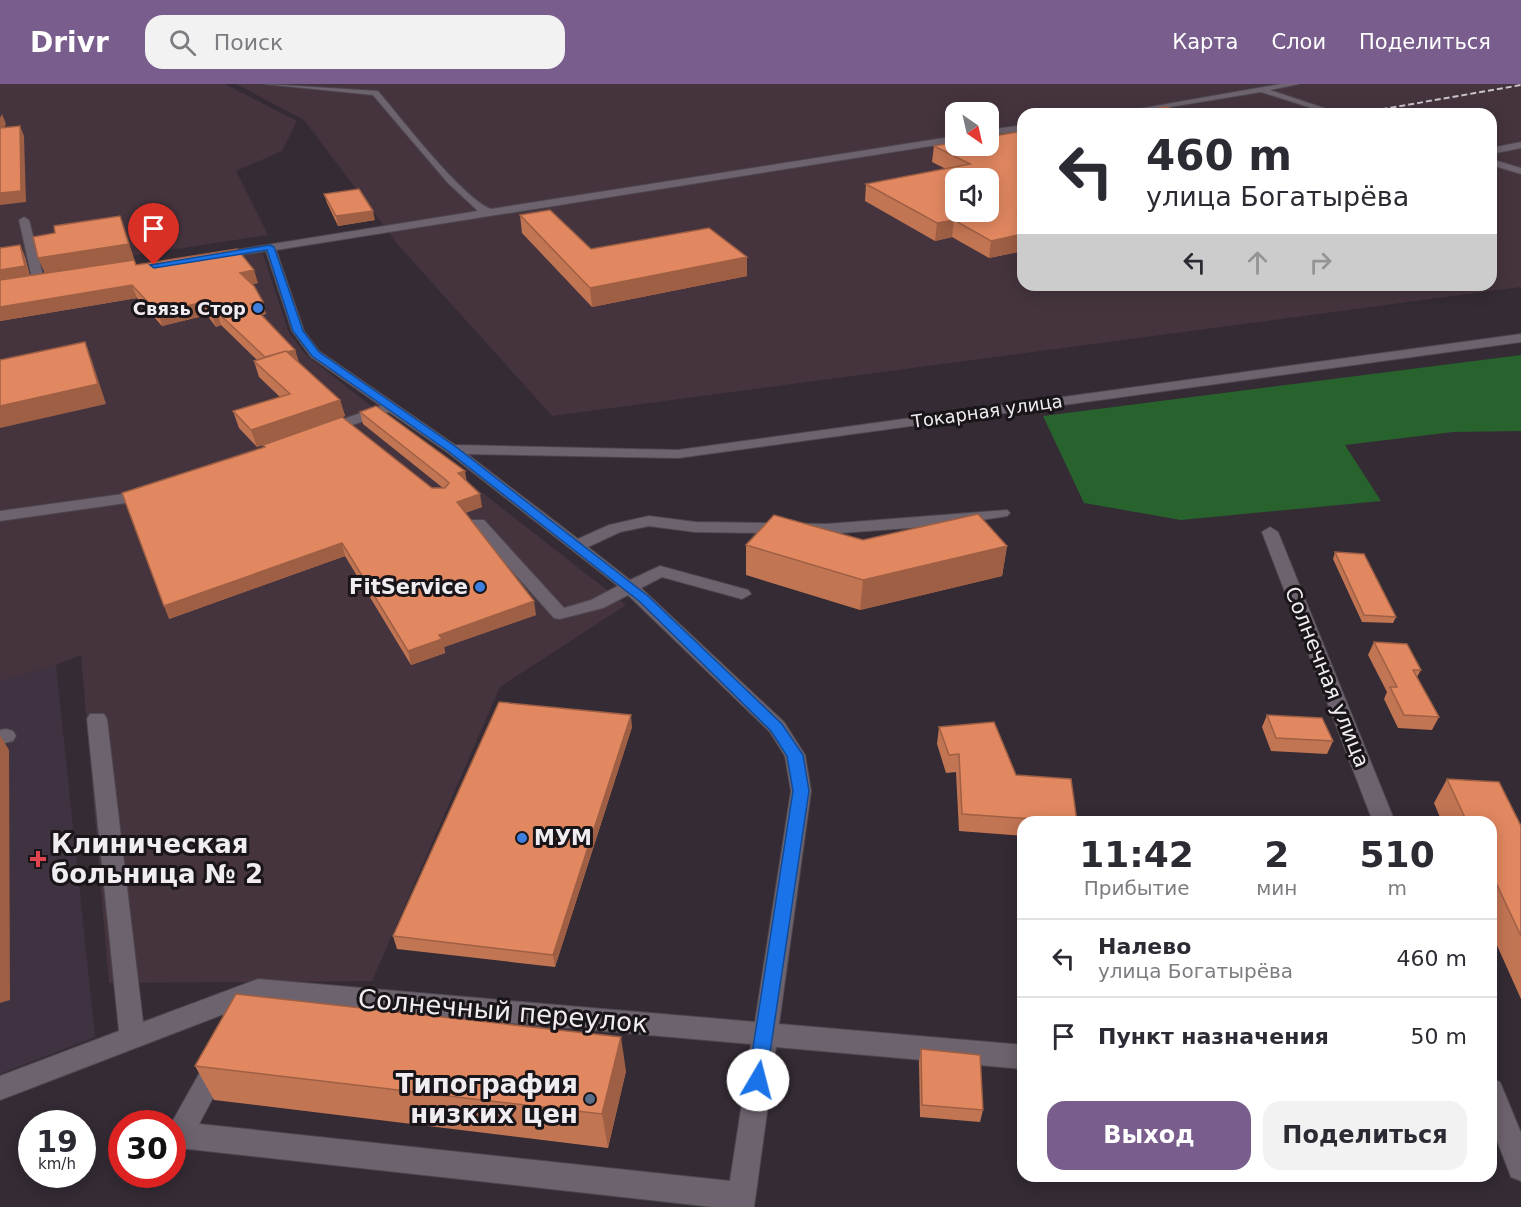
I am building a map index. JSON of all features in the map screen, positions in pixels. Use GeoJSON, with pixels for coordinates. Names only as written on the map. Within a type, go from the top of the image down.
{"type":"FeatureCollection","features":[{"type":"Feature","properties":{"kind":"street"},"geometry":{"type":"LineString","coordinates":[[268,84],[375,93],[451,181],[478,208],[488,212]]}},
{"type":"Feature","properties":{"kind":"street"},"geometry":{"type":"LineString","coordinates":[[1150,108],[1295,84]]}},
{"type":"Feature","properties":{"kind":"street"},"geometry":{"type":"LineString","coordinates":[[1263,90],[1319,108]]}},
{"type":"Feature","properties":{"kind":"street"},"geometry":{"type":"LineString","coordinates":[[999,131],[1017,129]]}},
{"type":"Feature","properties":{"kind":"street"},"geometry":{"type":"LineString","coordinates":[[201,258],[945,140]]}},
{"type":"Feature","properties":{"kind":"street"},"geometry":{"type":"LineString","coordinates":[[1497,150],[1521,145]]}},
{"type":"Feature","properties":{"kind":"street"},"geometry":{"type":"LineString","coordinates":[[1497,164],[1521,171]]}},
{"type":"Feature","properties":{"kind":"street"},"geometry":{"type":"LineString","coordinates":[[24,220],[39,283]]}},
{"type":"Feature","properties":{"kind":"street"},"geometry":{"type":"LineString","coordinates":[[258,990],[179,1135],[741,1202],[801,791],[795,755],[777,727],[627,586],[452,449],[315,354],[298,331],[270,247]]}},
{"type":"Feature","properties":{"kind":"street","name":"Токарная улица"},"geometry":{"type":"LineString","coordinates":[[452,449],[678,454],[1521,338]]}},
{"type":"Feature","properties":{"kind":"street"},"geometry":{"type":"LineString","coordinates":[[314,434],[391,406]]}},
{"type":"Feature","properties":{"kind":"street"},"geometry":{"type":"LineString","coordinates":[[348,422],[366,436]]}},
{"type":"Feature","properties":{"kind":"street"},"geometry":{"type":"LineString","coordinates":[[0,516],[133,497],[156,489]]}},
{"type":"Feature","properties":{"kind":"street"},"geometry":{"type":"LineString","coordinates":[[576,546],[615,528],[649,521],[706,527],[827,529],[1002,513]]}},
{"type":"Feature","properties":{"kind":"street"},"geometry":{"type":"LineString","coordinates":[[478,523],[560,614],[597,604],[627,586],[660,571],[742,594]]}},
{"type":"Feature","properties":{"kind":"street","name":"Солнечная улица"},"geometry":{"type":"LineString","coordinates":[[1270,532],[1382,816]]}},
{"type":"Feature","properties":{"kind":"street"},"geometry":{"type":"LineString","coordinates":[[97,719],[132,1036]]}},
{"type":"Feature","properties":{"kind":"street","name":"Солнечный переулок"},"geometry":{"type":"LineString","coordinates":[[0,1088],[258,990],[1017,1056]]}},
{"type":"Feature","properties":{"kind":"street"},"geometry":{"type":"LineString","coordinates":[[1497,1109],[1521,1167]]}},
{"type":"Feature","properties":{"kind":"shaded area"},"geometry":{"type":"Polygon","coordinates":[[[0,84],[225,84],[297,121],[282,151],[236,171],[268,235],[0,276],[0,84]]]}},
{"type":"Feature","properties":{"kind":"shaded area"},"geometry":{"type":"Polygon","coordinates":[[[236,84],[1521,84],[1521,287],[1497,290],[1497,108],[1017,108],[1017,291],[1491,291],[552,416],[399,246],[304,120],[236,84]]]}},
{"type":"Feature","properties":{"kind":"shaded area"},"geometry":{"type":"Polygon","coordinates":[[[262,251],[289,333],[306,355],[626,605],[500,687],[372,981],[109,983],[81,655],[56,665],[0,681],[0,293],[262,251]]]}},
{"type":"Feature","properties":{"kind":"shaded area","name":"Клиническая больница № 2"},"geometry":{"type":"Polygon","coordinates":[[[56,665],[95,1037],[0,1074],[0,681],[56,665]]]}},
{"type":"Feature","properties":{"kind":"green space"},"geometry":{"type":"Polygon","coordinates":[[[1521,355],[1521,431],[1453,432],[1345,445],[1381,501],[1181,520],[1084,503],[1043,416],[1521,355]]]}},
{"type":"Feature","properties":{"kind":"building"},"geometry":{"type":"Polygon","coordinates":[[[20,126],[21,191],[0,193],[0,128],[20,126]]]}},
{"type":"Feature","properties":{"kind":"building"},"geometry":{"type":"Polygon","coordinates":[[[1017,132],[1017,235],[991,241],[958,222],[999,222],[999,168],[949,168],[970,164],[954,156],[999,156],[999,135],[1017,132]]]}},
{"type":"Feature","properties":{"kind":"building"},"geometry":{"type":"Polygon","coordinates":[[[945,144],[945,152],[934,146],[945,144]]]}},
{"type":"Feature","properties":{"kind":"building"},"geometry":{"type":"Polygon","coordinates":[[[945,169],[945,222],[937,223],[866,184],[945,169]]]}},
{"type":"Feature","properties":{"kind":"building"},"geometry":{"type":"Polygon","coordinates":[[[359,189],[373,211],[336,216],[324,194],[359,189]]]}},
{"type":"Feature","properties":{"kind":"building"},"geometry":{"type":"Polygon","coordinates":[[[550,210],[591,249],[709,228],[747,257],[590,288],[520,215],[550,210]]]}},
{"type":"Feature","properties":{"kind":"building"},"geometry":{"type":"Polygon","coordinates":[[[120,216],[129,244],[38,258],[33,237],[55,233],[54,226],[120,216]]]}},
{"type":"Feature","properties":{"kind":"building"},"geometry":{"type":"Polygon","coordinates":[[[20,245],[25,266],[0,270],[0,248],[20,245]]]}},
{"type":"Feature","properties":{"kind":"building"},"geometry":{"type":"Polygon","coordinates":[[[237,249],[254,270],[240,273],[254,286],[263,302],[251,304],[295,350],[265,357],[217,312],[211,314],[203,302],[158,313],[132,285],[0,307],[0,280],[134,260],[136,265],[237,249]]]}},
{"type":"Feature","properties":{"kind":"building"},"geometry":{"type":"Polygon","coordinates":[[[85,342],[98,384],[0,406],[0,360],[85,342]]]}},
{"type":"Feature","properties":{"kind":"building"},"geometry":{"type":"Polygon","coordinates":[[[286,351],[340,400],[251,430],[233,411],[290,394],[254,361],[286,351]]]}},
{"type":"Feature","properties":{"kind":"building"},"geometry":{"type":"Polygon","coordinates":[[[376,406],[465,471],[458,473],[480,494],[457,502],[534,601],[439,635],[442,639],[408,651],[342,543],[164,606],[122,493],[265,447],[263,445],[342,417],[432,488],[445,488],[449,483],[445,479],[360,412],[376,406]]]}},
{"type":"Feature","properties":{"kind":"building"},"geometry":{"type":"Polygon","coordinates":[[[978,514],[1007,546],[863,580],[746,545],[774,515],[863,540],[978,514]]]}},
{"type":"Feature","properties":{"kind":"building"},"geometry":{"type":"Polygon","coordinates":[[[1335,552],[1364,554],[1396,617],[1364,615],[1335,552]]]}},
{"type":"Feature","properties":{"kind":"building"},"geometry":{"type":"Polygon","coordinates":[[[1374,642],[1407,644],[1421,670],[1413,670],[1439,717],[1404,715],[1390,687],[1397,687],[1374,642]]]}},
{"type":"Feature","properties":{"kind":"building","name":"МУМ"},"geometry":{"type":"Polygon","coordinates":[[[499,702],[631,715],[553,955],[393,936],[499,702]]]}},
{"type":"Feature","properties":{"kind":"building"},"geometry":{"type":"Polygon","coordinates":[[[1267,715],[1322,718],[1333,741],[1276,738],[1267,715]]]}},
{"type":"Feature","properties":{"kind":"building"},"geometry":{"type":"Polygon","coordinates":[[[994,722],[1016,775],[1071,779],[1076,816],[1017,816],[1017,818],[962,814],[959,754],[949,755],[939,727],[994,722]]]}},
{"type":"Feature","properties":{"kind":"building"},"geometry":{"type":"Polygon","coordinates":[[[1447,779],[1499,782],[1521,826],[1521,936],[1497,885],[1497,816],[1464,816],[1447,779]]]}},
{"type":"Feature","properties":{"kind":"building"},"geometry":{"type":"Polygon","coordinates":[[[236,994],[621,1037],[602,1114],[195,1066],[236,994]]]}},
{"type":"Feature","properties":{"kind":"building"},"geometry":{"type":"Polygon","coordinates":[[[921,1049],[980,1055],[983,1110],[922,1105],[921,1049]]]}},
{"type":"Feature","properties":{"kind":"railway"},"geometry":{"type":"LineString","coordinates":[[1389,108],[1521,85]]}},
{"type":"Feature","properties":{"kind":"place","name":"Связь Стор"},"geometry":{"type":"Point","coordinates":[258,308]}},
{"type":"Feature","properties":{"kind":"place","name":"FitService"},"geometry":{"type":"Point","coordinates":[480,587]}},
{"type":"Feature","properties":{"kind":"place","name":"МУМ"},"geometry":{"type":"Point","coordinates":[522,838]}},
{"type":"Feature","properties":{"kind":"place","name":"Клиническая больница № 2"},"geometry":{"type":"Point","coordinates":[38,859]}},
{"type":"Feature","properties":{"kind":"place","name":"Типография низких цен"},"geometry":{"type":"Point","coordinates":[590,1099]}},
{"type":"Feature","properties":{"kind":"route"},"geometry":{"type":"LineString","coordinates":[[154,265],[270,247],[298,331],[315,354],[452,449],[644,598],[777,727],[795,755],[801,791],[758,1080]]}}]}
